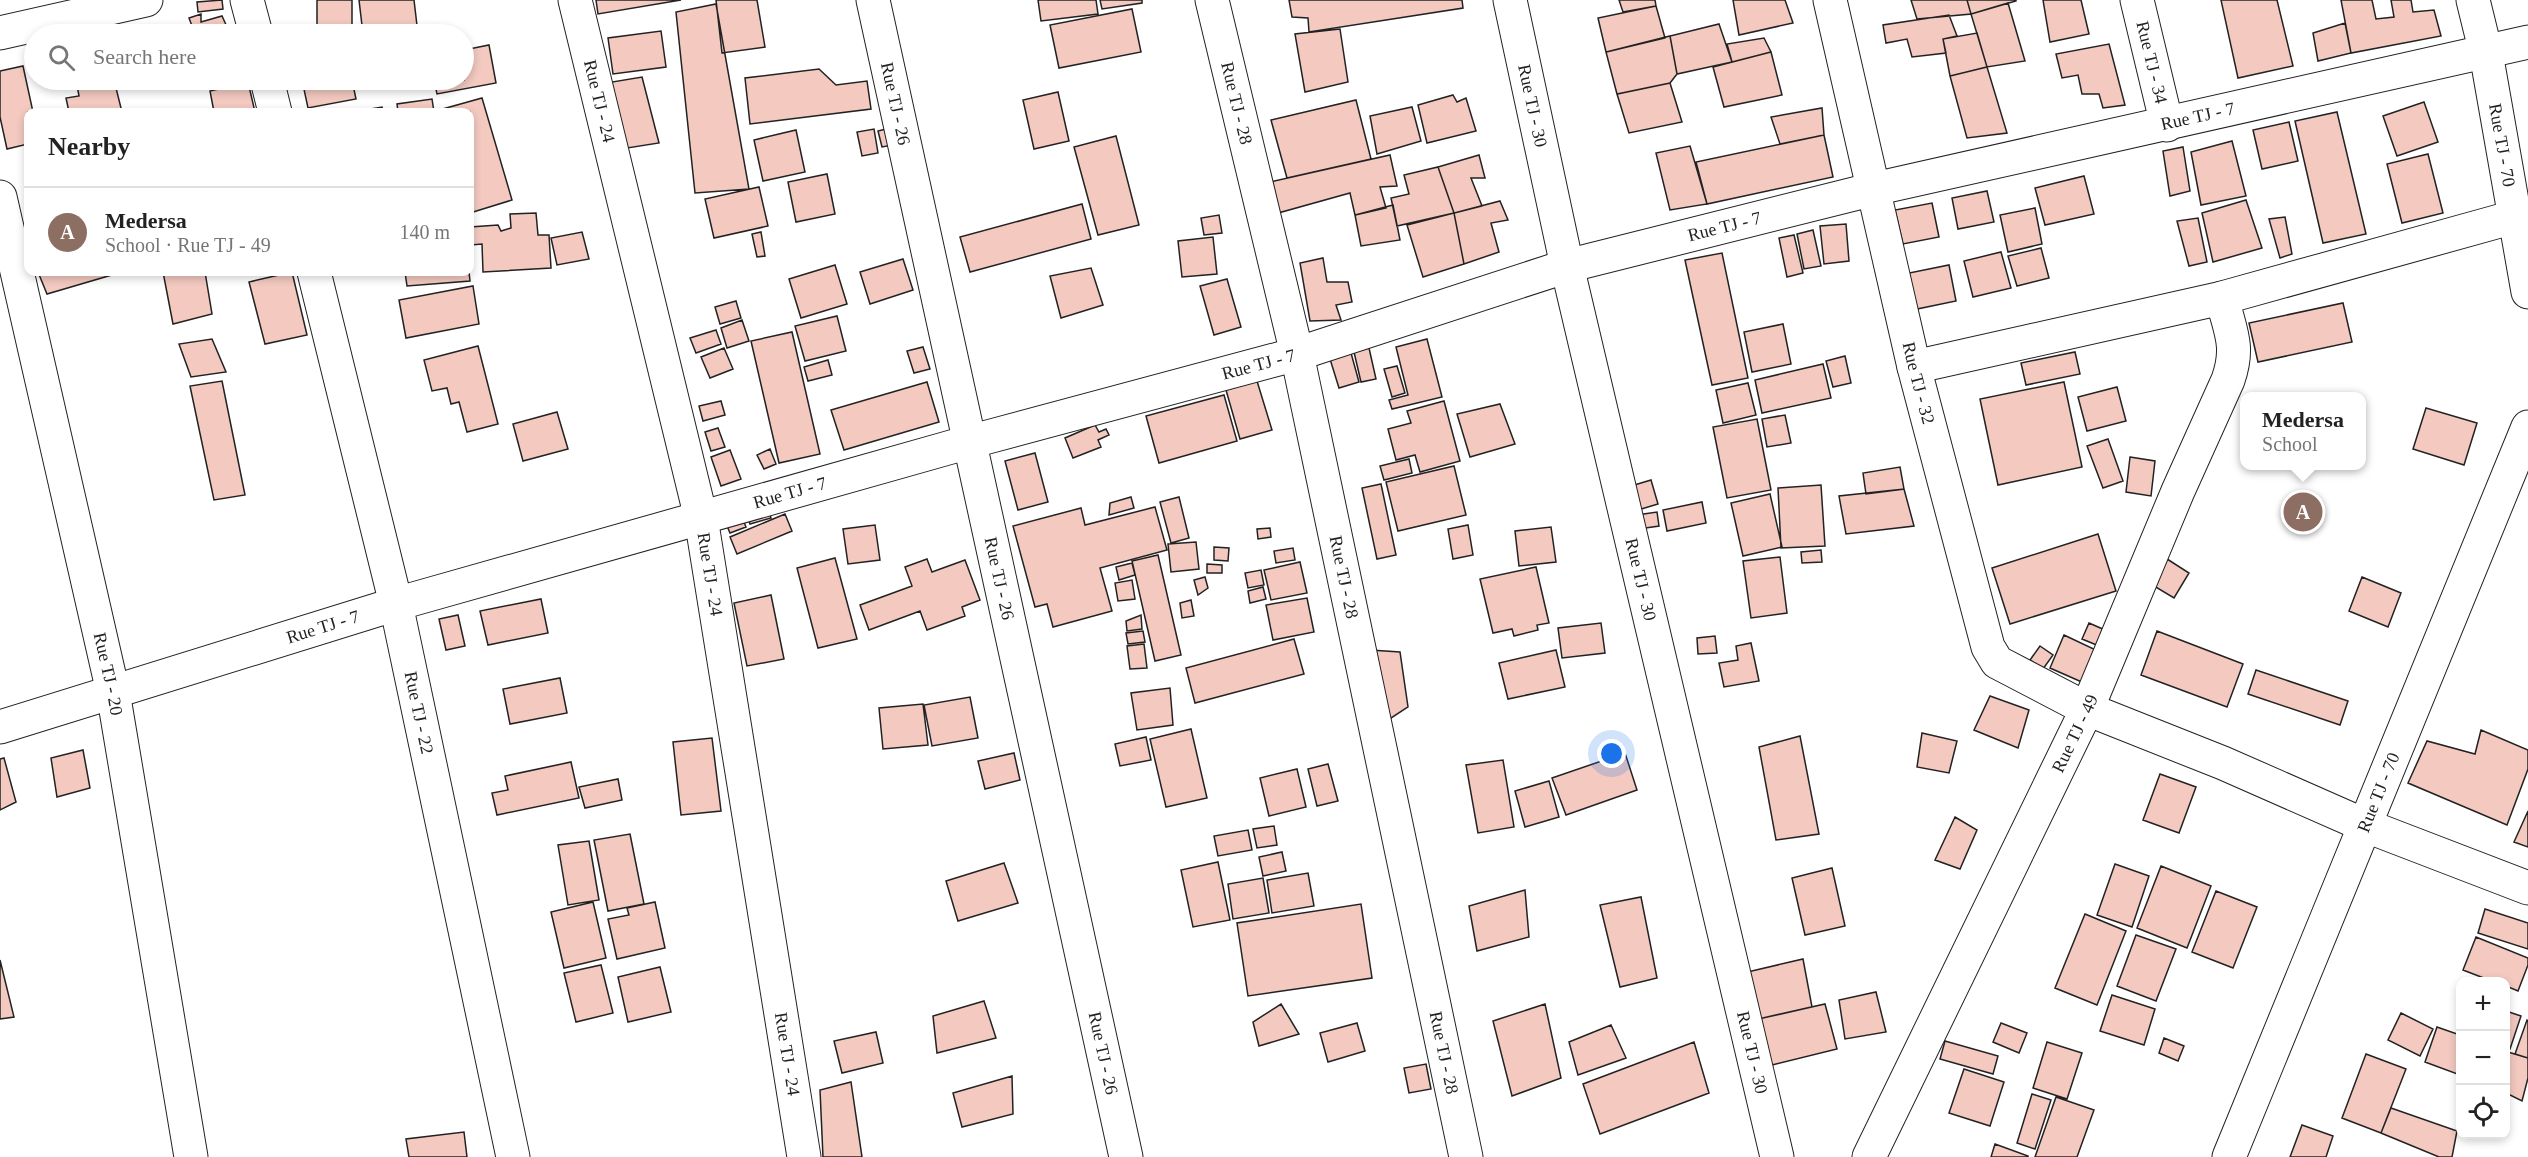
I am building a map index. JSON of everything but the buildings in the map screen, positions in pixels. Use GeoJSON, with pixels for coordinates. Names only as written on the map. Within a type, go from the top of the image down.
{"type":"FeatureCollection","features":[{"type":"Feature","properties":{"kind":"street"},"geometry":{"type":"LineString","coordinates":[[40,24],[146,0]]}},
{"type":"Feature","properties":{"kind":"street"},"geometry":{"type":"LineString","coordinates":[[248,0],[254,24]]}},
{"type":"Feature","properties":{"kind":"street","name":"Rue TJ - 24"},"geometry":{"type":"LineString","coordinates":[[574,0],[701,518],[804,1157]]}},
{"type":"Feature","properties":{"kind":"street","name":"Rue TJ - 26"},"geometry":{"type":"LineString","coordinates":[[873,0],[1126,1157]]}},
{"type":"Feature","properties":{"kind":"street","name":"Rue TJ - 28"},"geometry":{"type":"LineString","coordinates":[[1212,0],[1298,354],[1466,1157]]}},
{"type":"Feature","properties":{"kind":"street","name":"Rue TJ - 30"},"geometry":{"type":"LineString","coordinates":[[1510,0],[1567,266],[1777,1157]]}},
{"type":"Feature","properties":{"kind":"street","name":"Rue TJ - 32"},"geometry":{"type":"LineString","coordinates":[[1830,0],[1914,367],[1988,647],[1997,662],[2087,709],[2223,763],[2364,825],[2528,888]]}},
{"type":"Feature","properties":{"kind":"street","name":"Rue TJ - 34"},"geometry":{"type":"LineString","coordinates":[[2137,0],[2167,124]]}},
{"type":"Feature","properties":{"kind":"street","name":"Rue TJ - 70"},"geometry":{"type":"LineString","coordinates":[[2473,0],[2486,53],[2528,292]]}},
{"type":"Feature","properties":{"kind":"street"},"geometry":{"type":"LineString","coordinates":[[0,33],[24,28]]}},
{"type":"Feature","properties":{"kind":"street","name":"Rue TJ - 7"},"geometry":{"type":"LineString","coordinates":[[0,727],[396,604],[969,442],[1298,354],[1567,266],[1874,189],[2528,42]]}},
{"type":"Feature","properties":{"kind":"street"},"geometry":{"type":"LineString","coordinates":[[270,90],[274,108]]}},
{"type":"Feature","properties":{"kind":"street","name":"Rue TJ - 20"},"geometry":{"type":"LineString","coordinates":[[0,197],[113,692],[191,1157]]}},
{"type":"Feature","properties":{"kind":"street"},"geometry":{"type":"LineString","coordinates":[[1914,367],[2222,298],[2514,218]]}},
{"type":"Feature","properties":{"kind":"street","name":"Rue TJ - 22"},"geometry":{"type":"LineString","coordinates":[[315,276],[396,604],[513,1157]]}},
{"type":"Feature","properties":{"kind":"street","name":"Rue TJ - 49"},"geometry":{"type":"LineString","coordinates":[[1869,1157],[2087,709],[2234,361],[2234,344],[2222,298]]}},
{"type":"Feature","properties":{"kind":"street","name":"Rue TJ - 70"},"geometry":{"type":"LineString","coordinates":[[2229,1157],[2528,427]]}},
{"type":"Feature","properties":{"kind":"place","name":"Medersa"},"geometry":{"type":"Point","coordinates":[2303,512]}}]}
